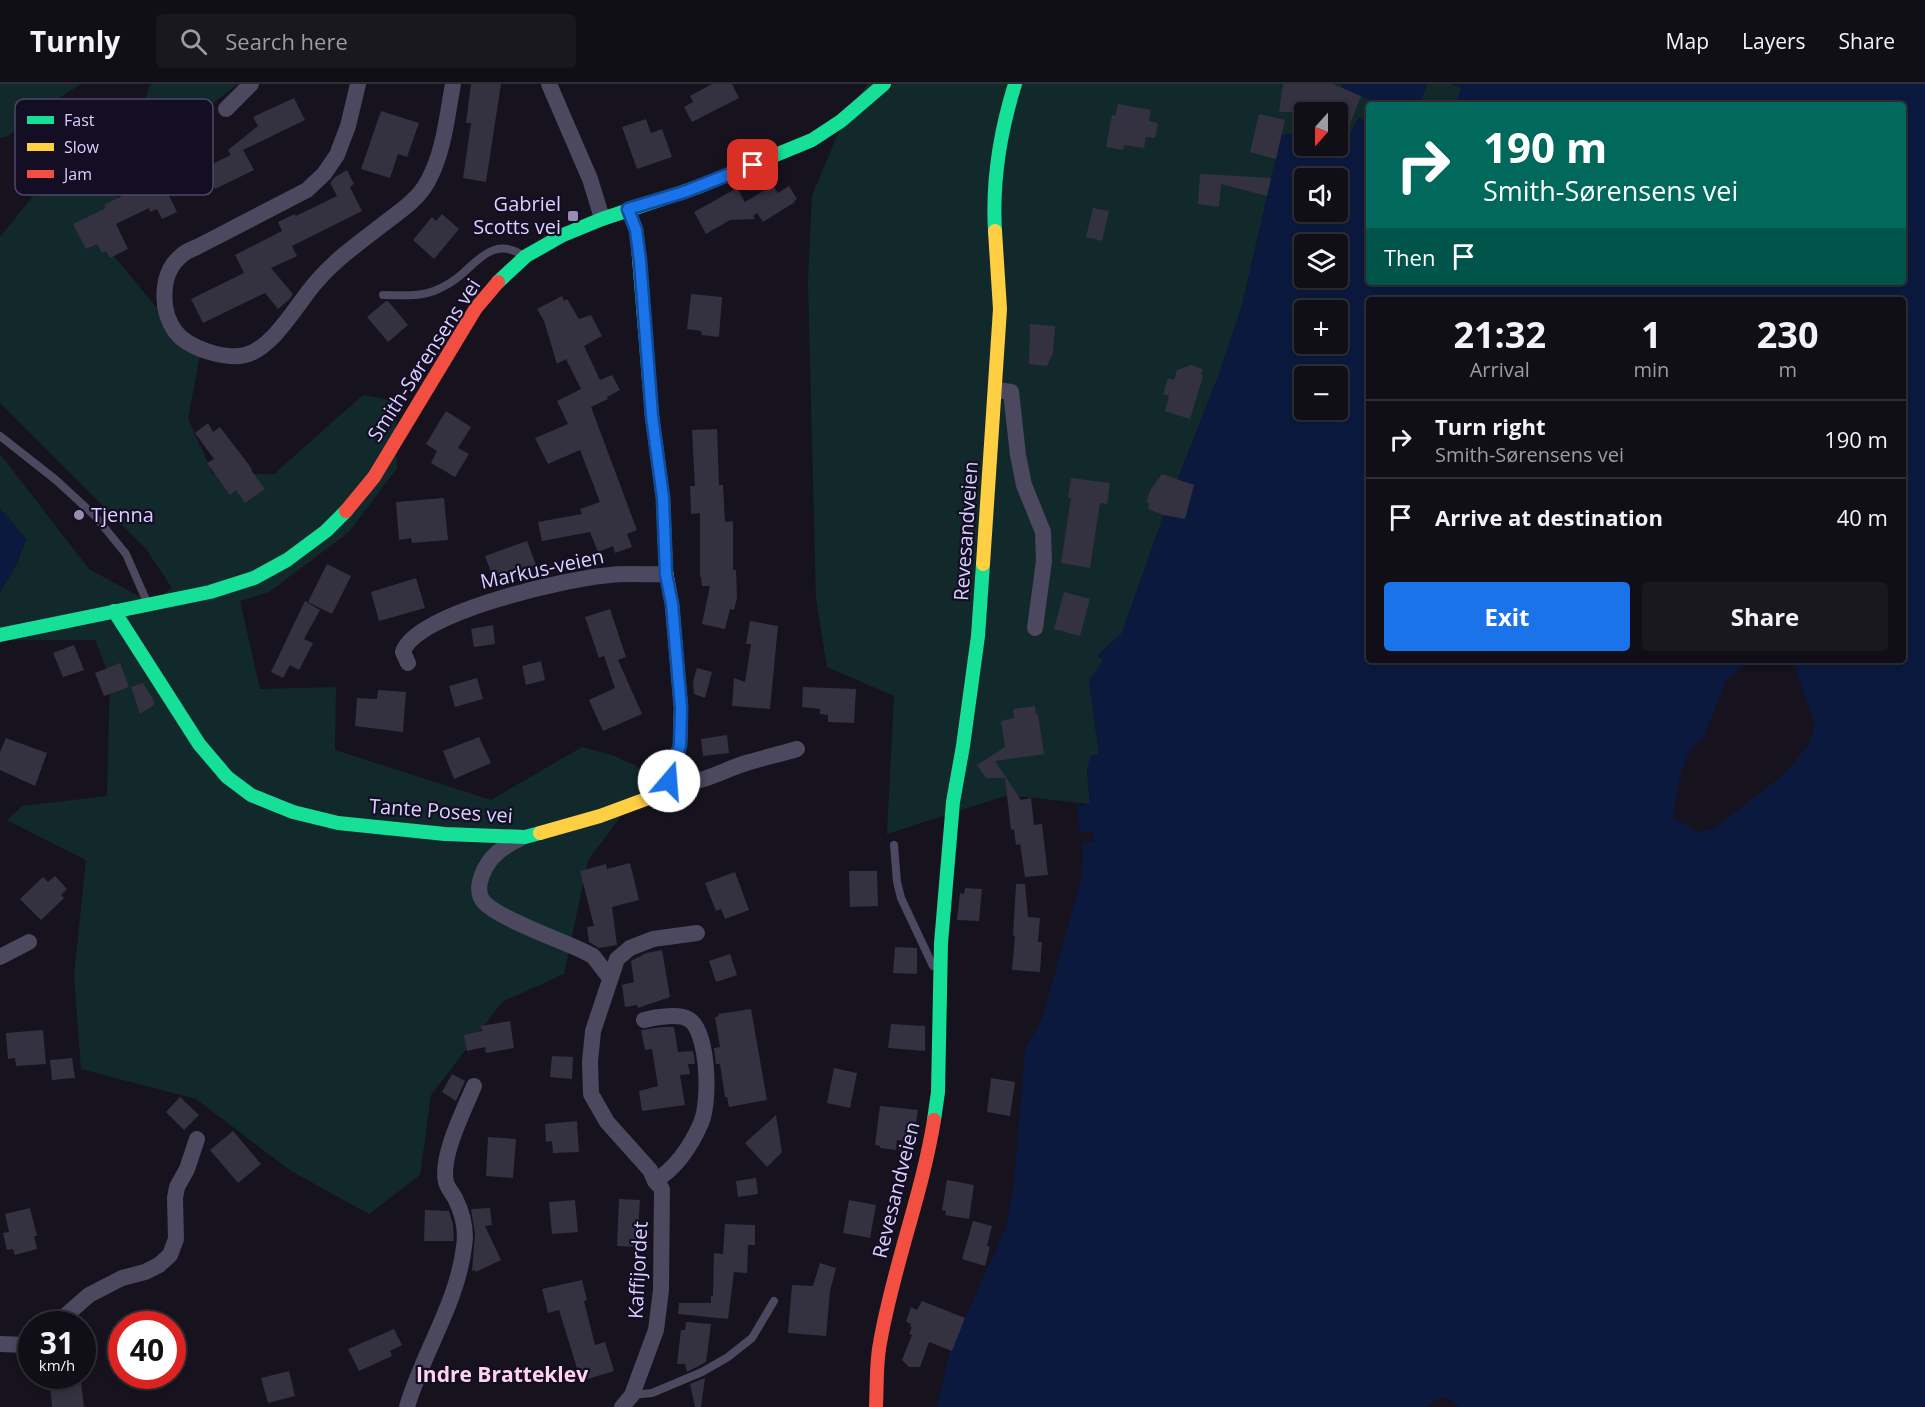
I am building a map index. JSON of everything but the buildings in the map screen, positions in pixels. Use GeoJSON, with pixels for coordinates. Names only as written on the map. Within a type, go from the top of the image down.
{"type":"FeatureCollection","features":[{"type":"Feature","properties":{"kind":"main road","name":"Smith-Sørensens vei"},"geometry":{"type":"LineString","coordinates":[[0,635],[210,592],[254,578],[287,560],[326,531],[374,477],[476,308],[507,273],[525,257],[555,239],[602,218],[684,192],[812,140],[845,119],[884,84]]}},
{"type":"Feature","properties":{"kind":"main road","name":"Revesandveien"},"geometry":{"type":"LineString","coordinates":[[876,1407],[879,1346],[889,1296],[928,1155],[938,1092],[941,943],[953,802],[978,636],[996,390],[1000,309],[994,225],[995,178],[1005,116],[1015,84]]}},
{"type":"Feature","properties":{"kind":"main road"},"geometry":{"type":"LineString","coordinates":[[628,209],[636,230],[641,276],[652,416],[663,498],[666,574],[672,604],[681,708],[680,745],[669,781]]}},
{"type":"Feature","properties":{"kind":"main road","name":"Tante Poses vei"},"geometry":{"type":"LineString","coordinates":[[114,611],[199,744],[227,777],[251,795],[293,812],[338,823],[445,834],[525,837],[600,816],[646,799],[659,792],[669,781]]}},
{"type":"Feature","properties":{"kind":"street"},"geometry":{"type":"LineString","coordinates":[[226,109],[251,84]]}},
{"type":"Feature","properties":{"kind":"street"},"geometry":{"type":"LineString","coordinates":[[358,84],[348,126],[337,155],[324,174],[307,190],[181,256],[173,265],[166,280],[164,295],[168,318],[176,332],[188,342],[210,353],[231,357],[246,355],[262,346],[287,320],[317,281],[345,253],[412,202],[428,181],[439,152],[453,84]]}},
{"type":"Feature","properties":{"kind":"street"},"geometry":{"type":"LineString","coordinates":[[549,84],[590,179],[602,218]]}},
{"type":"Feature","properties":{"kind":"street"},"geometry":{"type":"LineString","coordinates":[[996,390],[1011,392],[1024,485],[1043,532],[1044,561],[1035,628]]}},
{"type":"Feature","properties":{"kind":"street","name":"Markus-veien"},"geometry":{"type":"LineString","coordinates":[[408,663],[403,652],[405,645],[412,639],[442,621],[480,603],[558,583],[609,575],[666,574]]}},
{"type":"Feature","properties":{"kind":"street"},"geometry":{"type":"LineString","coordinates":[[669,781],[678,784],[689,783],[746,763],[797,749]]}},
{"type":"Feature","properties":{"kind":"street"},"geometry":{"type":"LineString","coordinates":[[525,837],[502,848],[486,864],[478,886],[483,901],[501,914],[593,956],[610,978]]}},
{"type":"Feature","properties":{"kind":"street","name":"Kaffijordet"},"geometry":{"type":"LineString","coordinates":[[627,1401],[656,1330],[661,1290],[662,1189],[650,1170],[607,1122],[591,1094],[590,1062],[593,1031],[617,959],[630,948],[653,939],[697,933]]}},
{"type":"Feature","properties":{"kind":"street"},"geometry":{"type":"LineString","coordinates":[[0,957],[29,942]]}},
{"type":"Feature","properties":{"kind":"street"},"geometry":{"type":"LineString","coordinates":[[644,1020],[657,1016],[684,1017],[691,1021],[697,1029],[702,1044],[706,1076],[705,1109],[702,1122],[681,1156],[665,1174],[655,1181]]}},
{"type":"Feature","properties":{"kind":"street"},"geometry":{"type":"LineString","coordinates":[[407,1407],[449,1306],[465,1245],[462,1211],[446,1183],[446,1159],[474,1086]]}},
{"type":"Feature","properties":{"kind":"street"},"geometry":{"type":"LineString","coordinates":[[70,1311],[89,1294],[122,1278],[145,1272],[170,1255],[176,1239],[177,1187],[187,1169],[197,1139]]}},
{"type":"Feature","properties":{"kind":"street"},"geometry":{"type":"LineString","coordinates":[[0,1344],[18,1345]]}},
{"type":"Feature","properties":{"kind":"lane"},"geometry":{"type":"LineString","coordinates":[[383,295],[414,295],[434,291],[453,282],[484,254],[493,250],[517,252],[525,257]]}},
{"type":"Feature","properties":{"kind":"lane"},"geometry":{"type":"LineString","coordinates":[[0,436],[56,480],[95,516],[126,554],[149,605]]}},
{"type":"Feature","properties":{"kind":"lane","name":"Revesandveien"},"geometry":{"type":"LineString","coordinates":[[894,845],[897,882],[901,898],[940,980]]}},
{"type":"Feature","properties":{"kind":"lane","name":"Kaffijordet"},"geometry":{"type":"LineString","coordinates":[[627,1401],[702,1372],[728,1357],[752,1338],[774,1301]]}},
{"type":"Feature","properties":{"kind":"green space"},"geometry":{"type":"Polygon","coordinates":[[[0,84],[81,84],[58,99],[15,99],[15,130],[8,136],[0,138],[0,84]]]}},
{"type":"Feature","properties":{"kind":"green space"},"geometry":{"type":"Polygon","coordinates":[[[151,84],[238,84],[213,103],[213,99],[145,98],[151,84]]]}},
{"type":"Feature","properties":{"kind":"green space"},"geometry":{"type":"Polygon","coordinates":[[[868,84],[1343,84],[1342,88],[1376,102],[1366,102],[1366,122],[1359,118],[1348,137],[1348,102],[1294,102],[1294,133],[1281,136],[1242,306],[1219,374],[1164,514],[1122,633],[1097,656],[1104,659],[1089,681],[1099,754],[1087,771],[1090,804],[1008,795],[887,834],[894,696],[827,667],[816,599],[808,281],[812,196],[847,112],[868,84]]]}},
{"type":"Feature","properties":{"kind":"green space"},"geometry":{"type":"Polygon","coordinates":[[[1427,84],[1451,84],[1461,88],[1457,102],[1420,102],[1427,84]]]}},
{"type":"Feature","properties":{"kind":"green space"},"geometry":{"type":"Polygon","coordinates":[[[34,195],[119,195],[92,230],[163,315],[200,355],[188,419],[213,474],[274,474],[363,395],[396,401],[397,468],[349,532],[269,592],[240,601],[260,689],[336,687],[335,750],[491,800],[582,747],[615,756],[653,774],[588,860],[564,974],[502,1002],[431,1095],[420,1175],[369,1214],[291,1171],[196,1099],[81,1069],[74,975],[86,860],[7,820],[22,806],[107,796],[110,677],[95,640],[0,640],[0,592],[17,564],[26,539],[0,508],[0,454],[89,569],[151,603],[172,588],[146,549],[0,403],[0,237],[34,195]]]}},
{"type":"Feature","properties":{"kind":"water"},"geometry":{"type":"Polygon","coordinates":[[[1343,84],[1427,84],[1420,102],[1376,102],[1342,88],[1343,84]]]}},
{"type":"Feature","properties":{"kind":"water"},"geometry":{"type":"Polygon","coordinates":[[[1451,84],[1925,84],[1925,1403],[1923,1407],[1459,1407],[1447,1398],[1440,1398],[1427,1407],[937,1407],[950,1350],[1006,1228],[1014,1183],[1025,1049],[1042,1019],[1081,880],[1082,843],[1094,841],[1093,832],[1080,832],[1077,806],[1090,804],[1087,771],[1090,756],[1099,754],[1089,681],[1104,659],[1097,657],[1122,633],[1164,514],[1219,374],[1242,306],[1281,135],[1294,132],[1294,156],[1348,156],[1348,137],[1359,118],[1366,122],[1366,285],[1906,285],[1906,102],[1457,102],[1461,88],[1451,84]]]}},
{"type":"Feature","properties":{"kind":"water"},"geometry":{"type":"Polygon","coordinates":[[[0,508],[26,539],[17,564],[0,592],[0,508]]]}},
{"type":"Feature","properties":{"kind":"traffic: fast"},"geometry":{"type":"LineString","coordinates":[[498,282],[526,256],[563,235],[602,219],[698,187],[812,140],[841,121],[884,84]]}},
{"type":"Feature","properties":{"kind":"traffic: fast"},"geometry":{"type":"LineString","coordinates":[[995,231],[998,157],[1015,84]]}},
{"type":"Feature","properties":{"kind":"traffic: fast"},"geometry":{"type":"LineString","coordinates":[[628,209],[636,230],[638,246],[652,416],[663,498],[666,572]]}},
{"type":"Feature","properties":{"kind":"traffic: fast"},"geometry":{"type":"LineString","coordinates":[[0,635],[210,592],[254,578],[287,560],[326,531],[346,511]]}},
{"type":"Feature","properties":{"kind":"traffic: fast"},"geometry":{"type":"LineString","coordinates":[[934,1120],[938,1092],[941,943],[953,802],[978,636],[983,564]]}},
{"type":"Feature","properties":{"kind":"traffic: fast"},"geometry":{"type":"LineString","coordinates":[[114,611],[199,744],[227,777],[251,795],[293,812],[338,823],[445,834],[525,837],[540,833]]}},
{"type":"Feature","properties":{"kind":"traffic: slow"},"geometry":{"type":"LineString","coordinates":[[983,564],[1000,309],[995,231]]}},
{"type":"Feature","properties":{"kind":"traffic: slow"},"geometry":{"type":"LineString","coordinates":[[540,833],[600,816],[646,799],[669,781],[680,745],[681,708],[672,604],[666,572]]}},
{"type":"Feature","properties":{"kind":"traffic: jam"},"geometry":{"type":"LineString","coordinates":[[346,511],[374,477],[476,308],[498,282]]}},
{"type":"Feature","properties":{"kind":"traffic: jam"},"geometry":{"type":"LineString","coordinates":[[876,1407],[880,1343],[934,1120]]}},
{"type":"Feature","properties":{"kind":"place","name":"Gabriel Scotts vei"},"geometry":{"type":"Point","coordinates":[573,216]}},
{"type":"Feature","properties":{"kind":"place","name":"Tjenna"},"geometry":{"type":"Point","coordinates":[79,515]}},
{"type":"Feature","properties":{"kind":"district","name":"Indre Bratteklev"},"geometry":{"type":"Point","coordinates":[502,1375]}},
{"type":"Feature","properties":{"kind":"route"},"geometry":{"type":"LineString","coordinates":[[669,781],[680,745],[681,708],[672,604],[666,574],[663,498],[652,416],[640,261],[636,230],[628,209],[684,192],[753,165]]}}]}
